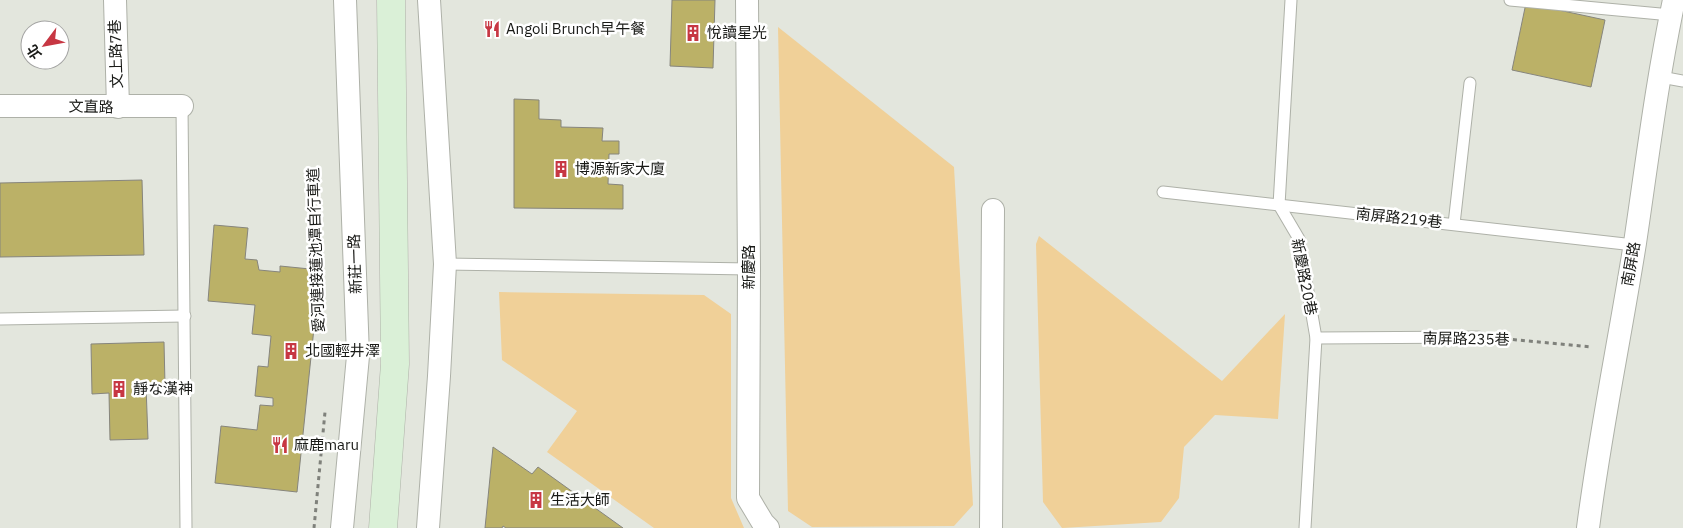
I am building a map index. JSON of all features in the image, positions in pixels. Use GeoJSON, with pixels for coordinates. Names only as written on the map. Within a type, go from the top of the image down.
{"type":"FeatureCollection","features":[{"type":"Feature","properties":{"kind":"street","name":"文上路7巷"},"geometry":{"type":"LineString","coordinates":[[114,0],[118,107]]}},
{"type":"Feature","properties":{"kind":"street","name":"新莊一路"},"geometry":{"type":"LineString","coordinates":[[342,528],[358,356],[344,0]]}},
{"type":"Feature","properties":{"kind":"street"},"geometry":{"type":"LineString","coordinates":[[383,528],[395,364],[391,0]]}},
{"type":"Feature","properties":{"kind":"street"},"geometry":{"type":"LineString","coordinates":[[428,528],[440,376],[445,264],[429,0]]}},
{"type":"Feature","properties":{"kind":"street","name":"新慶路"},"geometry":{"type":"LineString","coordinates":[[747,0],[748,498],[768,528]]}},
{"type":"Feature","properties":{"kind":"street","name":"南屏路"},"geometry":{"type":"LineString","coordinates":[[1588,528],[1673,7]]}},
{"type":"Feature","properties":{"kind":"street","name":"文直路"},"geometry":{"type":"LineString","coordinates":[[0,106],[182,106]]}},
{"type":"Feature","properties":{"kind":"street"},"geometry":{"type":"LineString","coordinates":[[991,528],[993,210]]}},
{"type":"Feature","properties":{"kind":"lane"},"geometry":{"type":"LineString","coordinates":[[1279,205],[1291,0]]}},
{"type":"Feature","properties":{"kind":"lane"},"geometry":{"type":"LineString","coordinates":[[1510,0],[1673,7]]}},
{"type":"Feature","properties":{"kind":"lane"},"geometry":{"type":"LineString","coordinates":[[1661,77],[1683,81]]}},
{"type":"Feature","properties":{"kind":"lane"},"geometry":{"type":"LineString","coordinates":[[1454,224],[1470,83]]}},
{"type":"Feature","properties":{"kind":"lane"},"geometry":{"type":"LineString","coordinates":[[182,106],[186,528]]}},
{"type":"Feature","properties":{"kind":"lane","name":"南屏路219巷"},"geometry":{"type":"LineString","coordinates":[[1163,192],[1634,245]]}},
{"type":"Feature","properties":{"kind":"lane","name":"新慶路20巷"},"geometry":{"type":"LineString","coordinates":[[1279,205],[1299,239],[1316,338],[1305,528]]}},
{"type":"Feature","properties":{"kind":"lane"},"geometry":{"type":"LineString","coordinates":[[445,264],[749,270]]}},
{"type":"Feature","properties":{"kind":"lane"},"geometry":{"type":"LineString","coordinates":[[0,319],[185,316]]}},
{"type":"Feature","properties":{"kind":"lane","name":"南屏路235巷"},"geometry":{"type":"LineString","coordinates":[[1316,338],[1479,336]]}},
{"type":"Feature","properties":{"kind":"path","name":"南屏路235巷"},"geometry":{"type":"LineString","coordinates":[[1479,336],[1616,349]]}},
{"type":"Feature","properties":{"kind":"path"},"geometry":{"type":"LineString","coordinates":[[314,528],[325,410]]}},
{"type":"Feature","properties":{"kind":"shaded area"},"geometry":{"type":"Polygon","coordinates":[[[778,27],[954,167],[973,505],[954,526],[812,527],[788,511],[778,27]]]}},
{"type":"Feature","properties":{"kind":"shaded area"},"geometry":{"type":"Polygon","coordinates":[[[1039,236],[1222,381],[1285,314],[1278,419],[1215,415],[1184,447],[1179,498],[1161,522],[1062,528],[1043,502],[1036,244],[1039,236]]]}},
{"type":"Feature","properties":{"kind":"shaded area"},"geometry":{"type":"Polygon","coordinates":[[[499,292],[704,295],[731,314],[731,498],[744,528],[654,528],[547,452],[577,411],[502,360],[499,292]]]}},
{"type":"Feature","properties":{"kind":"building","name":"悅讀星光"},"geometry":{"type":"Polygon","coordinates":[[[672,0],[715,0],[713,68],[670,66],[672,0]]]}},
{"type":"Feature","properties":{"kind":"building"},"geometry":{"type":"Polygon","coordinates":[[[1526,3],[1605,20],[1591,87],[1512,70],[1526,3]]]}},
{"type":"Feature","properties":{"kind":"building","name":"博源新家大廈"},"geometry":{"type":"Polygon","coordinates":[[[514,99],[539,100],[539,119],[561,120],[561,127],[603,128],[602,141],[619,141],[619,154],[609,154],[608,184],[623,185],[623,209],[514,208],[514,99]]]}},
{"type":"Feature","properties":{"kind":"building"},"geometry":{"type":"Polygon","coordinates":[[[142,180],[144,255],[0,257],[0,183],[142,180]]]}},
{"type":"Feature","properties":{"kind":"building","name":"北國輕井澤"},"geometry":{"type":"Polygon","coordinates":[[[214,225],[248,228],[245,259],[257,260],[259,270],[280,272],[280,266],[320,270],[297,492],[215,483],[221,426],[257,430],[260,405],[273,406],[273,398],[255,396],[258,366],[268,367],[271,336],[252,334],[255,305],[208,301],[214,225]]]}},
{"type":"Feature","properties":{"kind":"building","name":"靜な漢神"},"geometry":{"type":"Polygon","coordinates":[[[164,342],[165,385],[146,386],[148,439],[110,440],[109,393],[92,394],[91,344],[164,342]]]}},
{"type":"Feature","properties":{"kind":"building","name":"生活大師"},"geometry":{"type":"Polygon","coordinates":[[[493,447],[532,474],[538,467],[623,528],[506,528],[503,526],[502,528],[485,528],[493,447]]]}},
{"type":"Feature","properties":{"kind":"place","name":"Angoli Brunch早午餐"},"geometry":{"type":"Point","coordinates":[492,29]}},
{"type":"Feature","properties":{"kind":"place","name":"悅讀星光"},"geometry":{"type":"Point","coordinates":[693,33]}},
{"type":"Feature","properties":{"kind":"place","name":"博源新家大廈"},"geometry":{"type":"Point","coordinates":[561,169]}},
{"type":"Feature","properties":{"kind":"place","name":"北國輕井澤"},"geometry":{"type":"Point","coordinates":[291,351]}},
{"type":"Feature","properties":{"kind":"place","name":"靜な漢神"},"geometry":{"type":"Point","coordinates":[119,389]}},
{"type":"Feature","properties":{"kind":"place","name":"麻鹿maru"},"geometry":{"type":"Point","coordinates":[280,445]}},
{"type":"Feature","properties":{"kind":"place","name":"生活大師"},"geometry":{"type":"Point","coordinates":[536,500]}}]}
